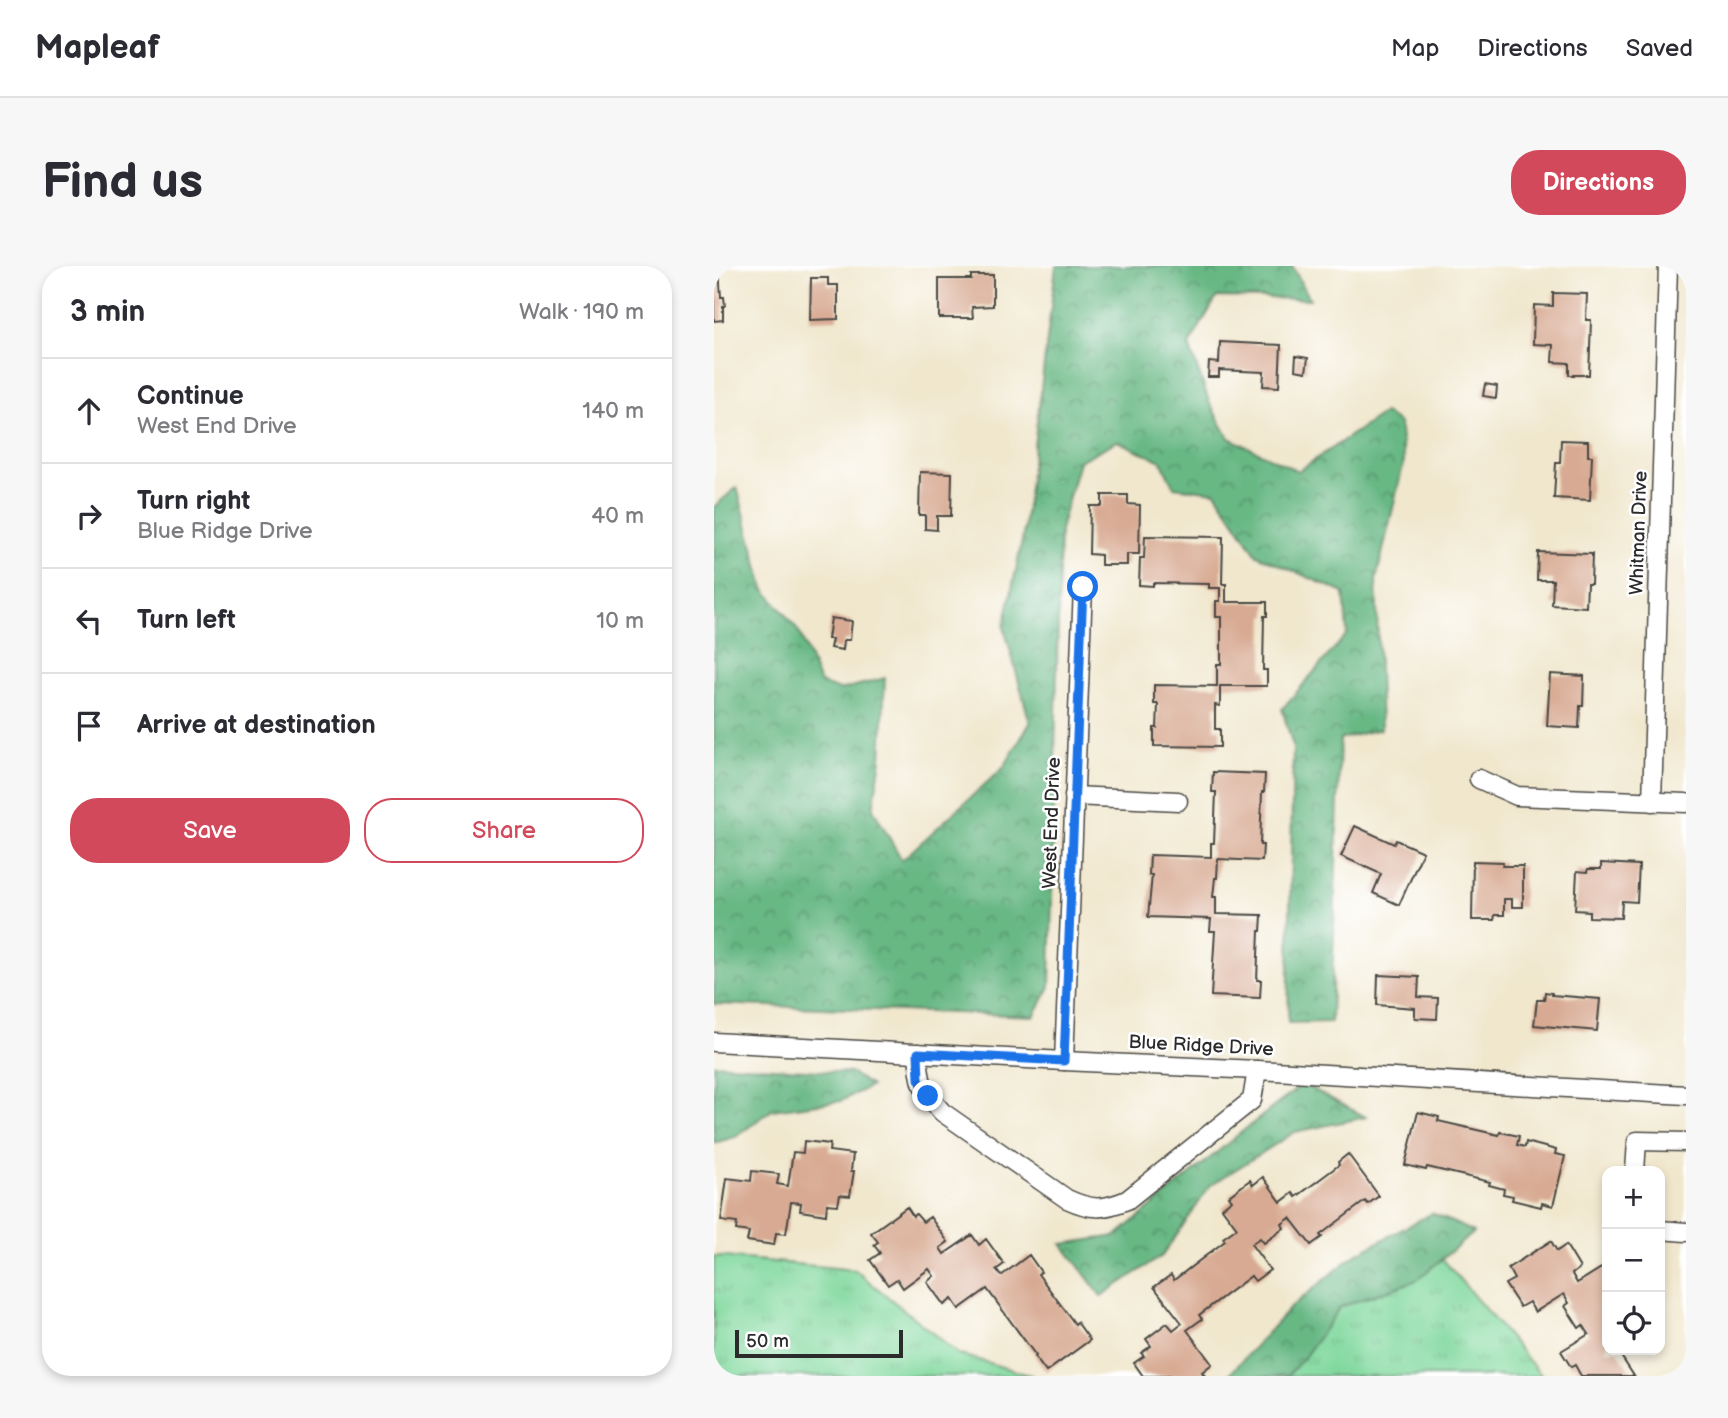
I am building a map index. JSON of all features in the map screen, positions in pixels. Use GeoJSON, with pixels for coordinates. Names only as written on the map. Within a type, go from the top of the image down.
{"type":"FeatureCollection","features":[{"type":"Feature","properties":{"kind":"street","name":"Whitman Drive"},"geometry":{"type":"LineString","coordinates":[[1652,802],[1668,266]]}},
{"type":"Feature","properties":{"kind":"street","name":"West End Drive"},"geometry":{"type":"LineString","coordinates":[[1064,1061],[1083,587]]}},
{"type":"Feature","properties":{"kind":"street"},"geometry":{"type":"LineString","coordinates":[[1479,779],[1517,796],[1686,803]]}},
{"type":"Feature","properties":{"kind":"street"},"geometry":{"type":"LineString","coordinates":[[1074,796],[1178,801]]}},
{"type":"Feature","properties":{"kind":"street","name":"Blue Ridge Drive"},"geometry":{"type":"LineString","coordinates":[[714,1042],[1686,1095]]}},
{"type":"Feature","properties":{"kind":"street"},"geometry":{"type":"LineString","coordinates":[[918,1053],[919,1079],[928,1096],[942,1112],[1068,1199],[1083,1206],[1098,1208],[1127,1200],[1252,1100],[1257,1070]]}},
{"type":"Feature","properties":{"kind":"street"},"geometry":{"type":"LineString","coordinates":[[1635,1166],[1637,1141],[1686,1142]]}},
{"type":"Feature","properties":{"kind":"street"},"geometry":{"type":"LineString","coordinates":[[1665,1230],[1686,1232]]}},
{"type":"Feature","properties":{"kind":"green space"},"geometry":{"type":"Polygon","coordinates":[[[1056,266],[1292,266],[1310,299],[1217,297],[1189,345],[1210,404],[1229,438],[1298,471],[1384,413],[1399,423],[1404,461],[1376,580],[1381,729],[1340,739],[1331,1022],[1288,1023],[1293,746],[1282,709],[1347,634],[1344,593],[1257,555],[1215,492],[1174,487],[1161,461],[1117,441],[1079,461],[1060,530],[1050,987],[1034,1016],[714,1004],[714,507],[737,487],[764,588],[799,632],[820,683],[840,690],[885,678],[881,759],[873,809],[902,860],[1004,767],[1030,723],[1004,627],[1023,536],[1056,266]]]}},
{"type":"Feature","properties":{"kind":"green space"},"geometry":{"type":"Polygon","coordinates":[[[714,1064],[851,1073],[871,1086],[841,1101],[772,1110],[735,1137],[714,1143],[714,1064]]]}},
{"type":"Feature","properties":{"kind":"green space"},"geometry":{"type":"Polygon","coordinates":[[[1303,1084],[1366,1117],[1295,1132],[1211,1185],[1162,1256],[1101,1296],[1062,1244],[1116,1236],[1303,1084]]]}},
{"type":"Feature","properties":{"kind":"green space"},"geometry":{"type":"Polygon","coordinates":[[[1432,1213],[1474,1232],[1417,1280],[1340,1307],[1303,1359],[1287,1376],[1228,1376],[1291,1307],[1356,1254],[1432,1213]]]}},
{"type":"Feature","properties":{"kind":"green space"},"geometry":{"type":"Polygon","coordinates":[[[1423,1236],[1542,1376],[1257,1376],[1423,1236]]]}},
{"type":"Feature","properties":{"kind":"green space"},"geometry":{"type":"Polygon","coordinates":[[[714,1256],[855,1270],[958,1354],[1033,1376],[714,1376],[714,1256]]]}},
{"type":"Feature","properties":{"kind":"building"},"geometry":{"type":"Polygon","coordinates":[[[714,270],[719,270],[721,297],[724,297],[725,306],[723,320],[714,321],[714,270]]]}},
{"type":"Feature","properties":{"kind":"building"},"geometry":{"type":"Polygon","coordinates":[[[971,275],[993,275],[993,306],[972,307],[973,318],[939,318],[939,279],[971,279],[971,275]]]}},
{"type":"Feature","properties":{"kind":"building"},"geometry":{"type":"Polygon","coordinates":[[[811,278],[828,278],[828,285],[838,285],[838,319],[810,320],[811,278]]]}},
{"type":"Feature","properties":{"kind":"building"},"geometry":{"type":"Polygon","coordinates":[[[1553,293],[1587,294],[1586,320],[1591,320],[1589,375],[1569,375],[1569,363],[1552,362],[1553,345],[1533,344],[1534,305],[1553,306],[1553,293]]]}},
{"type":"Feature","properties":{"kind":"building"},"geometry":{"type":"Polygon","coordinates":[[[1220,342],[1281,345],[1279,387],[1263,386],[1264,372],[1219,370],[1219,377],[1208,377],[1209,362],[1219,363],[1220,342]]]}},
{"type":"Feature","properties":{"kind":"building"},"geometry":{"type":"Polygon","coordinates":[[[1296,356],[1308,358],[1306,372],[1295,370],[1296,356]]]}},
{"type":"Feature","properties":{"kind":"building"},"geometry":{"type":"Polygon","coordinates":[[[1485,384],[1497,386],[1496,398],[1483,396],[1485,384]]]}},
{"type":"Feature","properties":{"kind":"building"},"geometry":{"type":"Polygon","coordinates":[[[1561,440],[1588,441],[1588,456],[1592,456],[1590,500],[1554,498],[1556,463],[1560,463],[1561,440]]]}},
{"type":"Feature","properties":{"kind":"building"},"geometry":{"type":"Polygon","coordinates":[[[920,472],[952,473],[951,516],[937,516],[937,530],[925,529],[925,515],[919,515],[920,472]]]}},
{"type":"Feature","properties":{"kind":"building"},"geometry":{"type":"Polygon","coordinates":[[[1102,495],[1128,495],[1128,504],[1140,505],[1139,554],[1127,554],[1127,565],[1101,565],[1101,555],[1089,554],[1090,506],[1102,506],[1102,495]]]}},
{"type":"Feature","properties":{"kind":"building"},"geometry":{"type":"Polygon","coordinates":[[[1145,536],[1223,537],[1222,584],[1226,584],[1226,602],[1267,602],[1267,616],[1264,616],[1263,670],[1267,670],[1267,686],[1220,686],[1220,706],[1215,705],[1215,729],[1220,729],[1220,747],[1154,746],[1158,704],[1154,704],[1154,685],[1217,686],[1217,664],[1221,664],[1221,617],[1216,617],[1216,601],[1220,601],[1220,588],[1209,588],[1209,584],[1139,585],[1140,558],[1144,558],[1145,536]]]}},
{"type":"Feature","properties":{"kind":"building"},"geometry":{"type":"Polygon","coordinates":[[[1538,552],[1592,554],[1591,584],[1587,584],[1586,607],[1552,605],[1553,580],[1537,580],[1538,552]]]}},
{"type":"Feature","properties":{"kind":"building"},"geometry":{"type":"Polygon","coordinates":[[[831,618],[852,621],[850,640],[844,640],[843,650],[830,648],[832,639],[828,639],[831,618]]]}},
{"type":"Feature","properties":{"kind":"building"},"geometry":{"type":"Polygon","coordinates":[[[1550,674],[1584,676],[1579,728],[1547,726],[1550,674]]]}},
{"type":"Feature","properties":{"kind":"building"},"geometry":{"type":"Polygon","coordinates":[[[1213,772],[1265,774],[1260,845],[1263,845],[1262,861],[1218,859],[1213,897],[1216,897],[1216,914],[1262,915],[1257,980],[1261,980],[1260,998],[1211,996],[1215,931],[1210,931],[1211,919],[1148,917],[1152,875],[1149,875],[1150,855],[1211,857],[1216,792],[1212,792],[1213,772]]]}},
{"type":"Feature","properties":{"kind":"building"},"geometry":{"type":"Polygon","coordinates":[[[1355,826],[1394,844],[1396,840],[1423,852],[1399,905],[1373,893],[1381,874],[1341,856],[1355,826]]]}},
{"type":"Feature","properties":{"kind":"building"},"geometry":{"type":"Polygon","coordinates":[[[1473,861],[1523,866],[1523,907],[1512,907],[1512,899],[1504,899],[1504,915],[1495,915],[1494,920],[1472,920],[1473,861]]]}},
{"type":"Feature","properties":{"kind":"building"},"geometry":{"type":"Polygon","coordinates":[[[1601,863],[1639,865],[1637,902],[1622,901],[1621,918],[1589,917],[1589,911],[1575,910],[1577,871],[1601,869],[1601,863]]]}},
{"type":"Feature","properties":{"kind":"building"},"geometry":{"type":"Polygon","coordinates":[[[1378,975],[1419,977],[1418,997],[1438,998],[1437,1019],[1415,1018],[1415,1008],[1377,1005],[1378,975]]]}},
{"type":"Feature","properties":{"kind":"building"},"geometry":{"type":"Polygon","coordinates":[[[1545,992],[1600,999],[1597,1031],[1534,1025],[1537,1000],[1544,1000],[1545,992]]]}},
{"type":"Feature","properties":{"kind":"building"},"geometry":{"type":"Polygon","coordinates":[[[1418,1112],[1439,1117],[1438,1121],[1499,1135],[1500,1132],[1519,1136],[1517,1145],[1525,1147],[1526,1142],[1556,1150],[1555,1154],[1565,1156],[1553,1206],[1542,1203],[1541,1207],[1512,1200],[1513,1196],[1503,1194],[1504,1189],[1489,1185],[1490,1182],[1427,1167],[1426,1170],[1405,1165],[1418,1112]]]}},
{"type":"Feature","properties":{"kind":"building"},"geometry":{"type":"Polygon","coordinates":[[[804,1141],[830,1144],[829,1151],[853,1154],[851,1171],[854,1171],[850,1196],[840,1195],[838,1205],[827,1204],[826,1215],[800,1211],[801,1203],[791,1202],[786,1234],[776,1233],[774,1245],[747,1241],[749,1232],[736,1230],[737,1223],[721,1221],[727,1178],[751,1181],[752,1171],[779,1174],[777,1184],[788,1186],[793,1152],[803,1153],[804,1141]]]}},
{"type":"Feature","properties":{"kind":"building"},"geometry":{"type":"Polygon","coordinates":[[[1348,1154],[1379,1196],[1368,1204],[1365,1201],[1311,1245],[1290,1218],[1282,1224],[1284,1228],[1264,1243],[1260,1238],[1251,1244],[1270,1270],[1255,1281],[1251,1276],[1199,1315],[1202,1319],[1187,1330],[1212,1364],[1202,1372],[1205,1376],[1143,1376],[1134,1363],[1144,1356],[1141,1353],[1151,1346],[1146,1339],[1167,1323],[1173,1330],[1182,1323],[1154,1287],[1171,1275],[1174,1280],[1225,1241],[1223,1238],[1237,1228],[1222,1208],[1232,1200],[1229,1196],[1250,1180],[1253,1185],[1263,1177],[1281,1202],[1293,1193],[1296,1197],[1339,1165],[1338,1162],[1348,1154]]]}},
{"type":"Feature","properties":{"kind":"building"},"geometry":{"type":"Polygon","coordinates":[[[907,1207],[913,1216],[916,1214],[923,1222],[930,1217],[948,1242],[940,1248],[944,1254],[972,1235],[979,1245],[986,1239],[1004,1264],[996,1270],[1001,1276],[1029,1255],[1041,1272],[1038,1274],[1090,1340],[1046,1372],[987,1289],[959,1309],[952,1299],[944,1305],[927,1282],[934,1276],[929,1269],[903,1288],[897,1279],[888,1285],[870,1260],[880,1253],[874,1245],[878,1242],[871,1233],[907,1207]]]}},
{"type":"Feature","properties":{"kind":"building"},"geometry":{"type":"Polygon","coordinates":[[[1551,1241],[1557,1251],[1566,1245],[1580,1268],[1572,1274],[1577,1283],[1602,1268],[1602,1355],[1620,1355],[1634,1376],[1581,1376],[1575,1365],[1571,1367],[1561,1351],[1589,1334],[1583,1325],[1579,1328],[1565,1306],[1569,1303],[1564,1294],[1535,1312],[1529,1302],[1520,1307],[1505,1284],[1514,1279],[1508,1268],[1551,1241]]]}},
{"type":"Feature","properties":{"kind":"route"},"geometry":{"type":"LineString","coordinates":[[928,1096],[919,1079],[918,1053],[1064,1061],[1083,587]]}}]}
